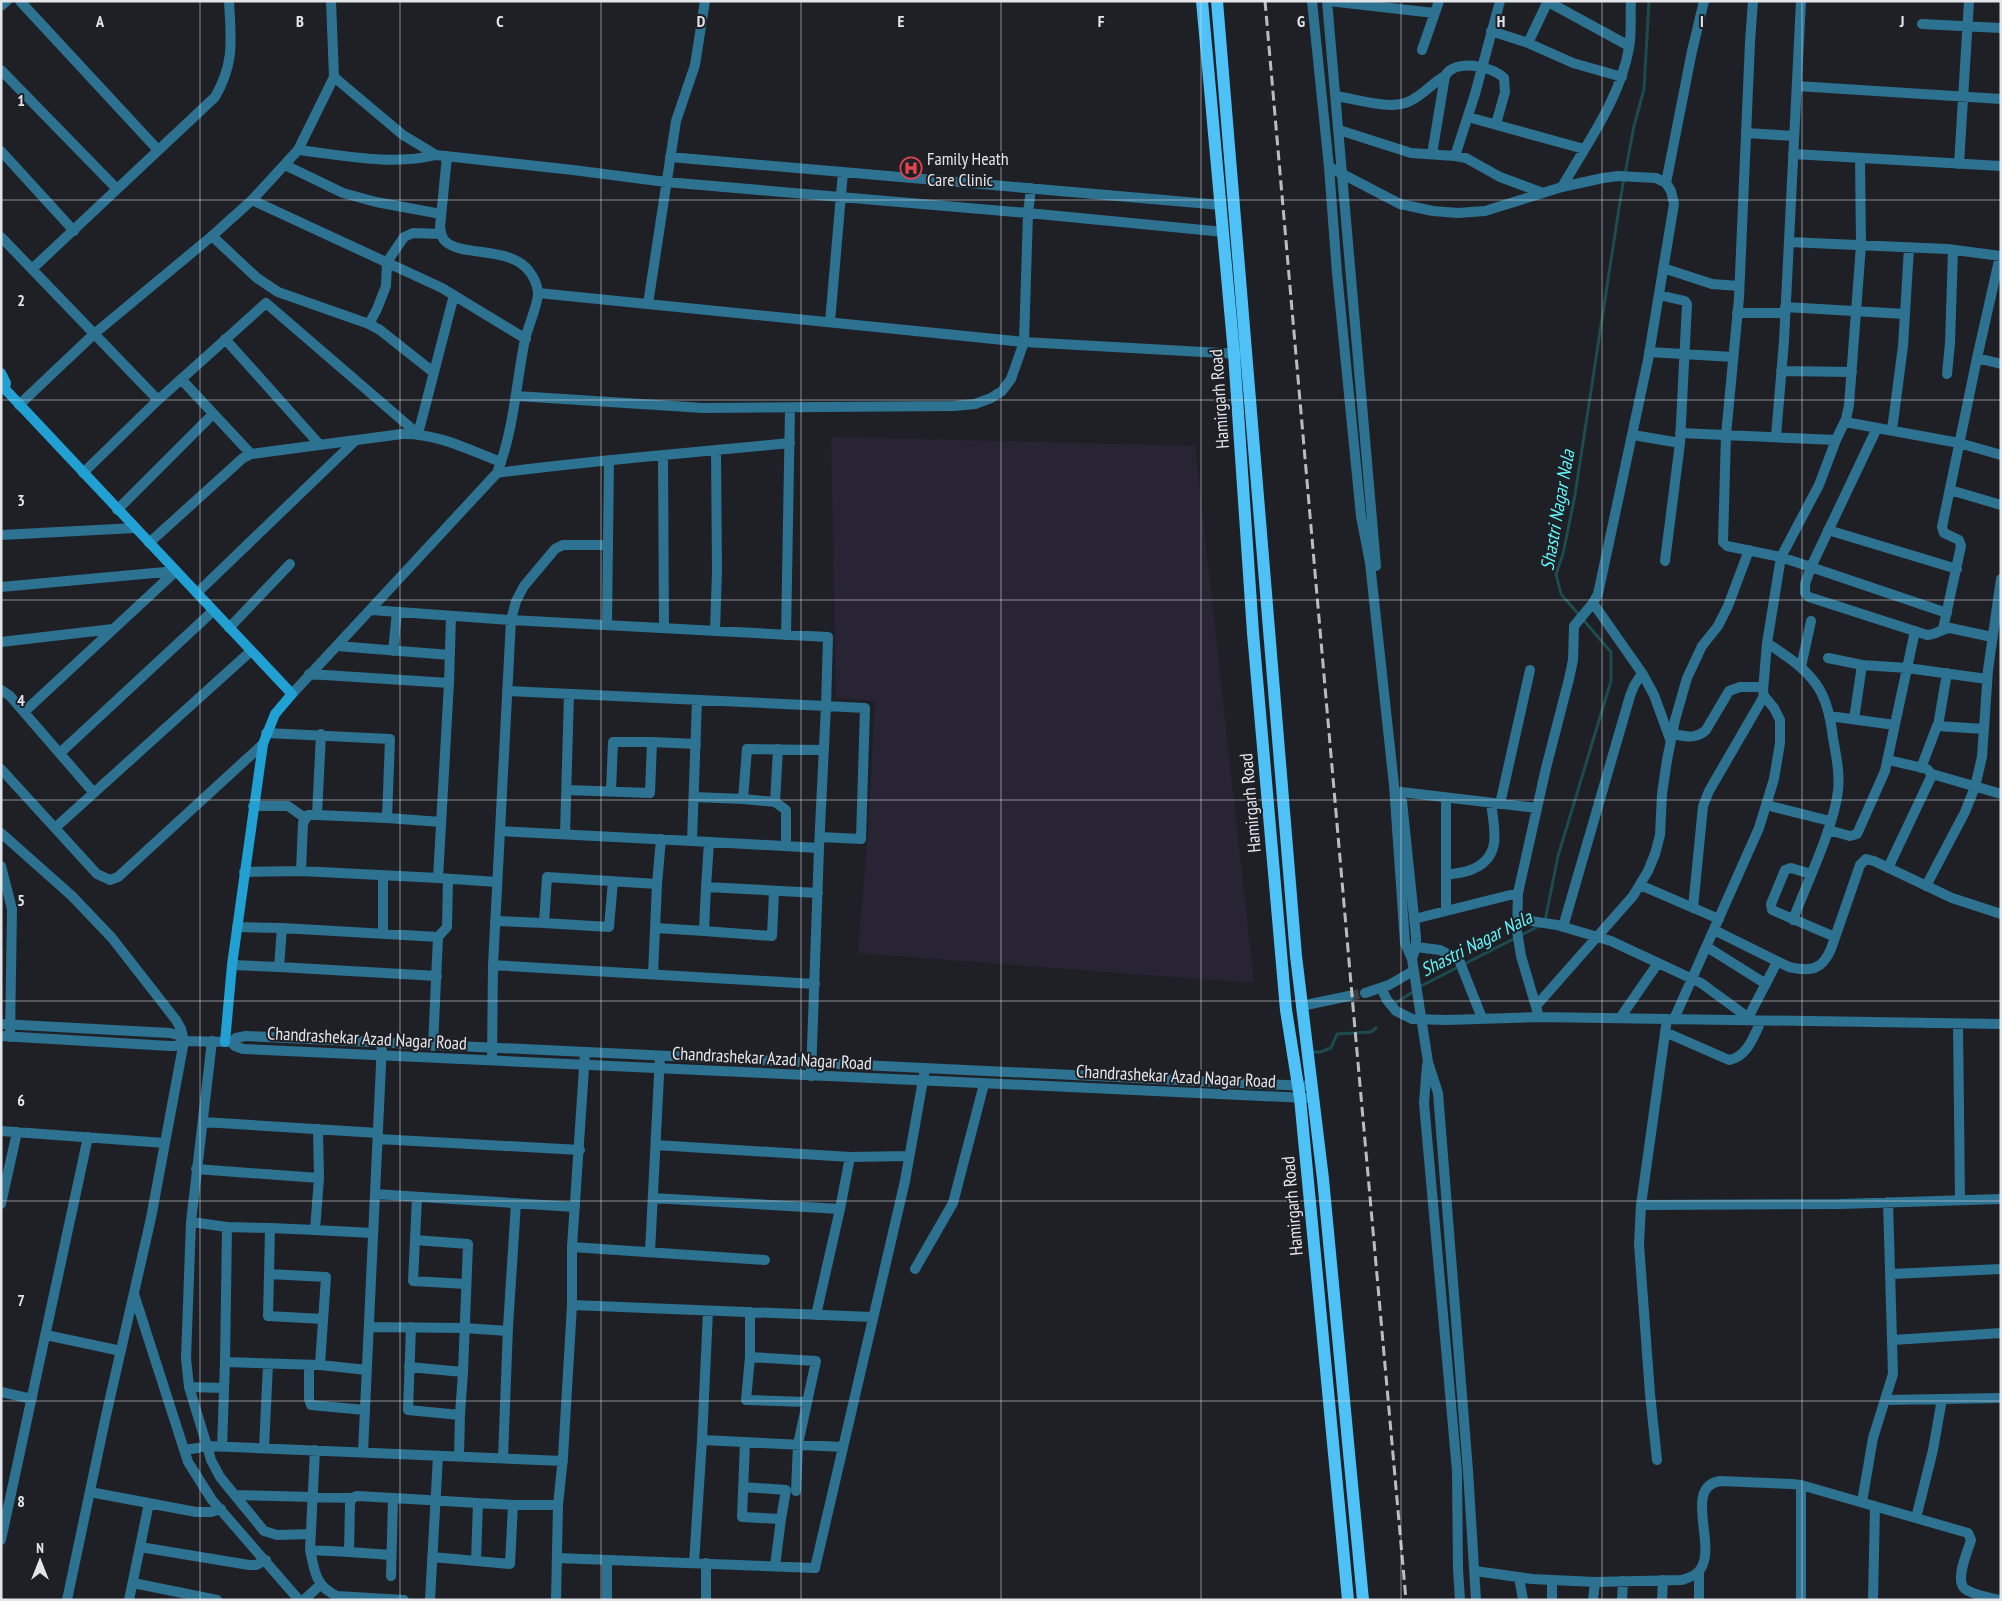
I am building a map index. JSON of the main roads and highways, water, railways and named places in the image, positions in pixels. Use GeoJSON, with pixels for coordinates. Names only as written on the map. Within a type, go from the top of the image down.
{"type":"FeatureCollection","features":[{"type":"Feature","properties":{"kind":"main road","name":"Hamirgarh Road"},"geometry":{"type":"LineString","coordinates":[[1202,1],[1221,205],[1240,354],[1301,1006],[1323,1179],[1363,1600]]}},
{"type":"Feature","properties":{"kind":"main road","name":"Hamirgarh Road"},"geometry":{"type":"LineString","coordinates":[[1217,1],[1235,203],[1253,633],[1285,1000],[1299,1092],[1348,1600]]}},
{"type":"Feature","properties":{"kind":"main road"},"geometry":{"type":"LineString","coordinates":[[1,373],[6,382],[3,389],[292,694],[275,714],[263,744],[232,966],[228,1042]]}},
{"type":"Feature","properties":{"kind":"waterway","name":"Shastri Nagar Nala"},"geometry":{"type":"LineString","coordinates":[[1545,921],[1558,856],[1611,681],[1611,652],[1561,594],[1556,574],[1563,554],[1575,495],[1621,195],[1634,126],[1644,89],[1649,1]]}},
{"type":"Feature","properties":{"kind":"waterway","name":"Shastri Nagar Nala"},"geometry":{"type":"LineString","coordinates":[[1419,987],[1541,925]]}},
{"type":"Feature","properties":{"kind":"waterway","name":"Shastri Nagar Nala"},"geometry":{"type":"LineString","coordinates":[[1396,1003],[1414,991]]}},
{"type":"Feature","properties":{"kind":"waterway","name":"Shastri Nagar Nala"},"geometry":{"type":"LineString","coordinates":[[1310,1052],[1320,1052],[1331,1048],[1337,1034],[1371,1032],[1376,1028]]}},
{"type":"Feature","properties":{"kind":"tunnel"},"geometry":{"type":"LineString","coordinates":[[1349,996],[1365,993]]}},
{"type":"Feature","properties":{"kind":"railway"},"geometry":{"type":"LineString","coordinates":[[1265,1],[1406,1600]]}},
{"type":"Feature","properties":{"kind":"place","name":"Family Heath Care Clinic"},"geometry":{"type":"Point","coordinates":[911,168]}}]}
